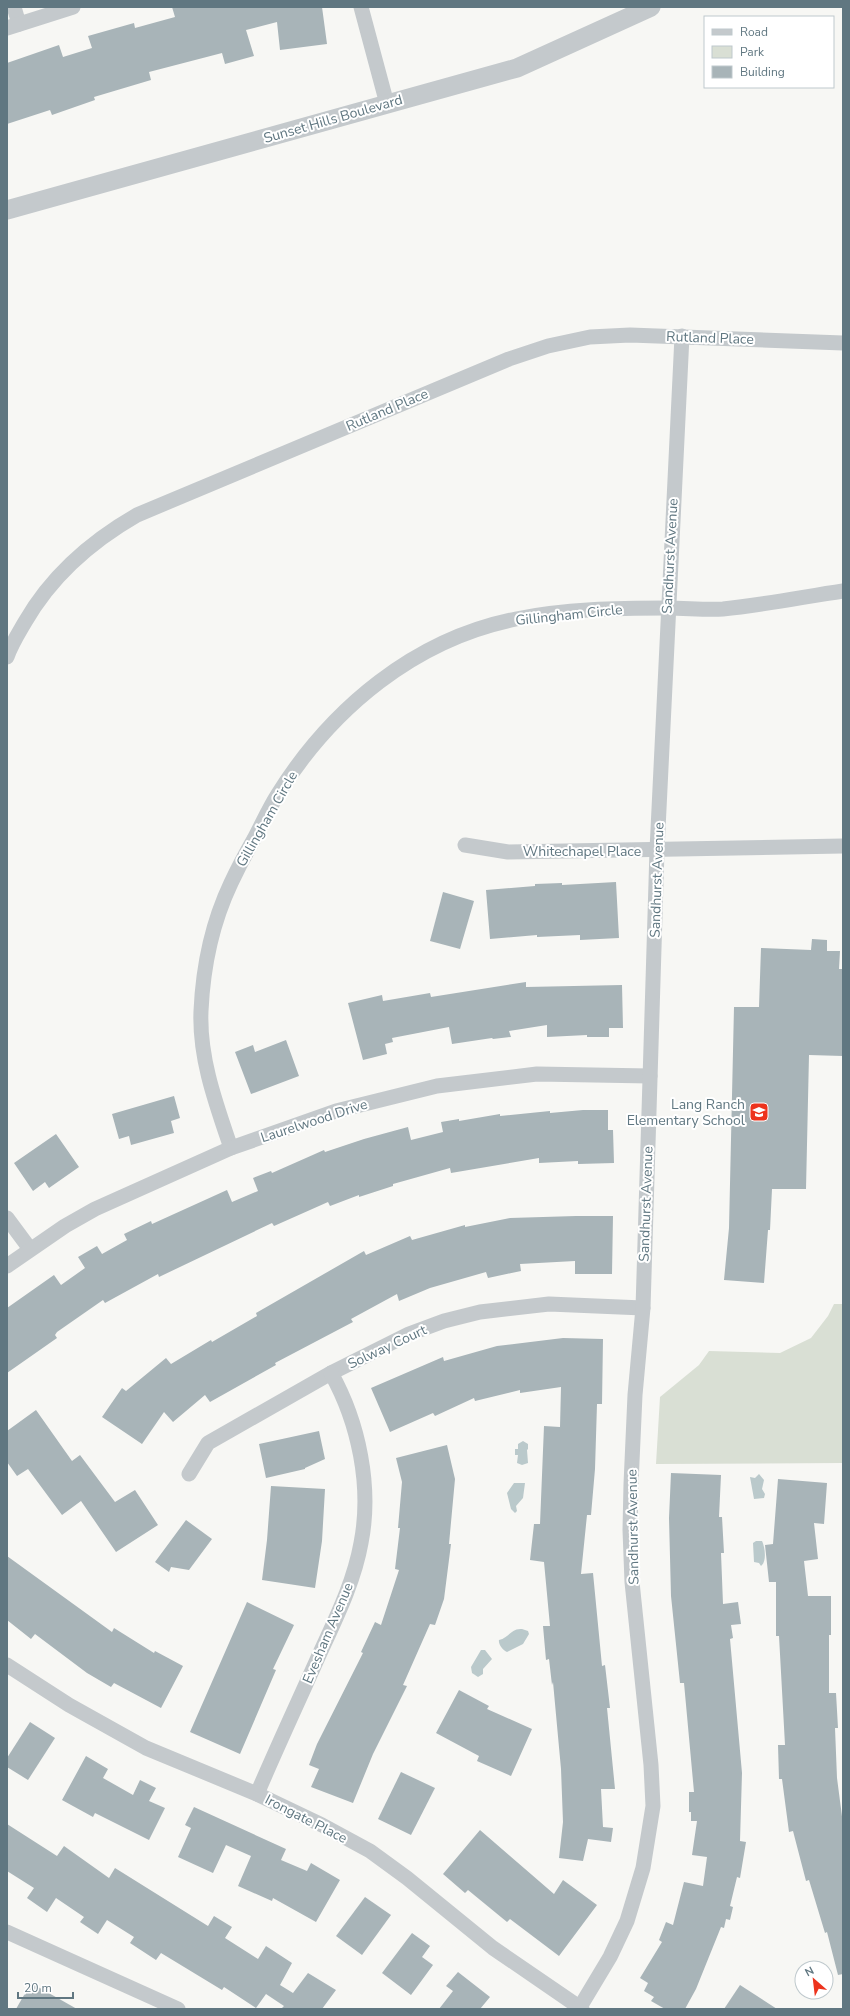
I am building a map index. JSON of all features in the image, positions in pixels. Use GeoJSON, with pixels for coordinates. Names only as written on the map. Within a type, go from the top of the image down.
{"type":"FeatureCollection","features":[{"type":"Feature","properties":{"kind":"street"},"geometry":{"type":"LineString","coordinates":[[14,7],[13,26],[73,7]]}},
{"type":"Feature","properties":{"kind":"street"},"geometry":{"type":"LineString","coordinates":[[361,7],[386,104]]}},
{"type":"Feature","properties":{"kind":"street","name":"Sunset Hills Boulevard"},"geometry":{"type":"LineString","coordinates":[[7,210],[517,68],[651,7]]}},
{"type":"Feature","properties":{"kind":"street","name":"Rutland Place"},"geometry":{"type":"LineString","coordinates":[[7,658],[11,647],[38,600],[60,573],[83,550],[136,515],[509,359],[548,346],[590,337],[630,335],[843,343]]}},
{"type":"Feature","properties":{"kind":"street","name":"Sandhurst Avenue"},"geometry":{"type":"LineString","coordinates":[[581,2008],[610,1957],[627,1921],[643,1868],[653,1806],[651,1765],[636,1626],[630,1542],[635,1395],[643,1308],[657,850],[682,336]]}},
{"type":"Feature","properties":{"kind":"street","name":"Gillingham Circle"},"geometry":{"type":"LineString","coordinates":[[231,1148],[216,1104],[203,1053],[201,1013],[206,966],[216,923],[230,884],[278,795],[309,750],[346,709],[384,677],[430,648],[472,631],[515,619],[565,612],[668,608],[722,609],[843,591]]}},
{"type":"Feature","properties":{"kind":"street","name":"Whitechapel Place"},"geometry":{"type":"LineString","coordinates":[[465,845],[508,852],[843,846]]}},
{"type":"Feature","properties":{"kind":"street","name":"Laurelwood Drive"},"geometry":{"type":"LineString","coordinates":[[7,1266],[65,1226],[95,1209],[231,1148],[336,1111],[437,1086],[537,1074],[650,1076]]}},
{"type":"Feature","properties":{"kind":"street"},"geometry":{"type":"LineString","coordinates":[[7,1218],[30,1249]]}},
{"type":"Feature","properties":{"kind":"street","name":"Solway Court"},"geometry":{"type":"LineString","coordinates":[[189,1474],[208,1443],[331,1374],[409,1334],[444,1321],[480,1312],[549,1304],[643,1308]]}},
{"type":"Feature","properties":{"kind":"street","name":"Evesham Avenue"},"geometry":{"type":"LineString","coordinates":[[257,1794],[346,1594],[362,1543],[365,1495],[361,1454],[339,1387],[331,1374]]}},
{"type":"Feature","properties":{"kind":"street","name":"Irongate Place"},"geometry":{"type":"LineString","coordinates":[[7,1665],[69,1705],[146,1748],[257,1794],[322,1825],[370,1851],[407,1878],[493,1948],[581,2008]]}},
{"type":"Feature","properties":{"kind":"street"},"geometry":{"type":"LineString","coordinates":[[7,1932],[178,2009]]}},
{"type":"Feature","properties":{"kind":"green space"},"geometry":{"type":"Polygon","coordinates":[[[834,1304],[843,1304],[843,1463],[656,1464],[660,1397],[699,1365],[709,1351],[780,1353],[811,1338],[828,1316],[834,1304]]]}},
{"type":"Feature","properties":{"kind":"shaded area"},"geometry":{"type":"Polygon","coordinates":[[[523,1441],[528,1444],[528,1463],[522,1465],[517,1463],[518,1455],[515,1455],[515,1449],[518,1449],[518,1444],[523,1441]]]}},
{"type":"Feature","properties":{"kind":"shaded area"},"geometry":{"type":"Polygon","coordinates":[[[759,1474],[764,1480],[762,1489],[765,1494],[764,1498],[754,1499],[750,1477],[755,1478],[759,1474]]]}},
{"type":"Feature","properties":{"kind":"shaded area"},"geometry":{"type":"Polygon","coordinates":[[[514,1483],[525,1483],[523,1498],[516,1506],[517,1511],[515,1513],[511,1509],[507,1493],[514,1483]]]}},
{"type":"Feature","properties":{"kind":"shaded area"},"geometry":{"type":"Polygon","coordinates":[[[756,1541],[762,1541],[764,1547],[765,1558],[761,1566],[759,1563],[754,1562],[753,1543],[756,1541]]]}},
{"type":"Feature","properties":{"kind":"shaded area"},"geometry":{"type":"Polygon","coordinates":[[[522,1629],[528,1631],[529,1634],[523,1644],[507,1652],[504,1650],[500,1645],[499,1640],[515,1630],[522,1629]]]}},
{"type":"Feature","properties":{"kind":"shaded area"},"geometry":{"type":"Polygon","coordinates":[[[481,1650],[485,1650],[492,1659],[483,1669],[483,1674],[478,1677],[472,1673],[471,1667],[481,1650]]]}},
{"type":"Feature","properties":{"kind":"building"},"geometry":{"type":"Polygon","coordinates":[[[172,7],[322,7],[327,44],[280,50],[277,22],[246,30],[254,56],[225,64],[222,53],[149,72],[151,80],[94,97],[95,100],[52,115],[50,110],[7,124],[7,63],[59,45],[63,57],[92,48],[88,36],[134,23],[135,28],[175,17],[172,7]]]}},
{"type":"Feature","properties":{"kind":"building"},"geometry":{"type":"Polygon","coordinates":[[[616,882],[619,938],[580,940],[580,935],[537,937],[537,935],[490,939],[486,890],[535,886],[535,884],[562,883],[562,885],[616,882]]]}},
{"type":"Feature","properties":{"kind":"building"},"geometry":{"type":"Polygon","coordinates":[[[443,892],[474,901],[460,949],[430,941],[443,892]]]}},
{"type":"Feature","properties":{"kind":"building"},"geometry":{"type":"Polygon","coordinates":[[[812,939],[827,940],[827,951],[840,951],[839,969],[843,969],[843,1056],[809,1055],[806,1189],[772,1189],[770,1230],[768,1230],[764,1283],[724,1280],[729,1228],[734,1007],[759,1007],[761,948],[811,950],[812,939]]]}},
{"type":"Feature","properties":{"kind":"building"},"geometry":{"type":"Polygon","coordinates":[[[526,982],[526,987],[622,985],[623,1028],[609,1028],[609,1037],[587,1037],[587,1035],[547,1037],[547,1025],[509,1031],[511,1037],[492,1038],[452,1044],[449,1027],[392,1038],[393,1042],[385,1044],[387,1054],[363,1060],[348,1003],[382,995],[383,1001],[430,993],[431,997],[526,982]]]}},
{"type":"Feature","properties":{"kind":"building"},"geometry":{"type":"Polygon","coordinates":[[[286,1040],[299,1076],[251,1094],[235,1052],[253,1045],[255,1052],[286,1040]]]}},
{"type":"Feature","properties":{"kind":"building"},"geometry":{"type":"Polygon","coordinates":[[[174,1096],[180,1118],[171,1121],[174,1133],[131,1145],[129,1136],[119,1139],[112,1114],[174,1096]]]}},
{"type":"Feature","properties":{"kind":"building"},"geometry":{"type":"Polygon","coordinates":[[[583,1110],[608,1110],[608,1130],[613,1130],[614,1163],[578,1164],[578,1161],[539,1163],[539,1158],[451,1173],[450,1168],[393,1184],[393,1186],[359,1197],[359,1195],[330,1206],[328,1202],[274,1226],[272,1223],[159,1277],[158,1274],[105,1303],[103,1300],[57,1332],[55,1335],[57,1338],[7,1373],[7,1308],[54,1275],[61,1285],[85,1268],[78,1257],[97,1246],[102,1254],[127,1240],[124,1234],[151,1221],[152,1224],[227,1190],[232,1202],[258,1191],[253,1178],[271,1171],[272,1173],[324,1150],[325,1152],[408,1127],[411,1140],[443,1132],[441,1122],[459,1119],[459,1121],[500,1114],[500,1116],[550,1111],[550,1113],[583,1110]]]}},
{"type":"Feature","properties":{"kind":"building"},"geometry":{"type":"Polygon","coordinates":[[[56,1134],[79,1167],[49,1188],[45,1182],[33,1191],[14,1163],[56,1134]]]}},
{"type":"Feature","properties":{"kind":"building"},"geometry":{"type":"Polygon","coordinates":[[[613,1216],[612,1274],[575,1274],[575,1261],[520,1264],[521,1271],[488,1278],[486,1272],[430,1288],[399,1301],[397,1294],[351,1319],[353,1322],[275,1363],[276,1365],[210,1402],[205,1395],[173,1422],[164,1412],[142,1444],[102,1417],[122,1388],[126,1391],[166,1358],[171,1364],[211,1340],[212,1342],[257,1316],[256,1313],[364,1251],[366,1255],[410,1236],[412,1240],[465,1225],[465,1227],[510,1218],[613,1216]]]}},
{"type":"Feature","properties":{"kind":"building"},"geometry":{"type":"Polygon","coordinates":[[[563,1338],[603,1339],[602,1404],[597,1404],[595,1469],[591,1515],[587,1515],[581,1574],[593,1573],[602,1666],[605,1665],[610,1708],[607,1708],[615,1789],[601,1789],[603,1827],[613,1828],[611,1842],[588,1839],[583,1861],[559,1858],[563,1822],[561,1769],[553,1682],[552,1685],[549,1659],[546,1660],[543,1626],[550,1626],[544,1562],[530,1560],[534,1524],[540,1524],[544,1426],[560,1427],[561,1387],[520,1393],[520,1390],[475,1401],[474,1398],[435,1416],[433,1413],[390,1432],[371,1388],[443,1357],[444,1361],[497,1346],[563,1338]]]}},
{"type":"Feature","properties":{"kind":"building"},"geometry":{"type":"Polygon","coordinates":[[[36,1410],[72,1461],[80,1455],[115,1502],[135,1490],[158,1525],[116,1552],[81,1501],[62,1515],[28,1469],[17,1476],[7,1462],[7,1431],[36,1410]]]}},
{"type":"Feature","properties":{"kind":"building"},"geometry":{"type":"Polygon","coordinates":[[[319,1431],[325,1459],[305,1469],[266,1478],[259,1444],[319,1431]]]}},
{"type":"Feature","properties":{"kind":"building"},"geometry":{"type":"Polygon","coordinates":[[[447,1445],[455,1479],[449,1544],[451,1544],[444,1599],[435,1625],[430,1624],[403,1685],[407,1686],[373,1754],[353,1803],[311,1787],[319,1769],[309,1765],[317,1744],[363,1653],[361,1652],[375,1622],[381,1625],[399,1570],[395,1569],[400,1528],[398,1528],[402,1482],[396,1458],[447,1445]]]}},
{"type":"Feature","properties":{"kind":"building"},"geometry":{"type":"Polygon","coordinates":[[[671,1473],[721,1475],[719,1517],[722,1517],[724,1553],[721,1553],[723,1604],[738,1602],[741,1624],[731,1625],[733,1638],[730,1639],[742,1773],[740,1841],[746,1842],[740,1878],[737,1877],[730,1906],[733,1907],[730,1920],[726,1919],[724,1928],[721,1927],[696,1989],[685,2009],[665,2009],[651,2001],[654,1997],[644,1991],[648,1983],[640,1978],[662,1942],[659,1940],[666,1922],[673,1925],[684,1882],[703,1886],[707,1857],[692,1855],[697,1821],[691,1821],[691,1812],[689,1812],[689,1792],[694,1792],[684,1683],[680,1683],[671,1596],[669,1518],[671,1473]]]}},
{"type":"Feature","properties":{"kind":"building"},"geometry":{"type":"Polygon","coordinates":[[[778,1479],[827,1483],[824,1524],[814,1523],[818,1559],[804,1561],[808,1596],[831,1596],[829,1693],[836,1693],[838,1728],[835,1728],[837,1778],[843,1824],[843,1974],[838,1975],[827,1932],[825,1933],[809,1880],[806,1881],[793,1831],[789,1832],[782,1779],[779,1779],[778,1745],[785,1745],[779,1636],[776,1636],[776,1582],[769,1582],[765,1545],[773,1544],[778,1479]]]}},
{"type":"Feature","properties":{"kind":"building"},"geometry":{"type":"Polygon","coordinates":[[[271,1486],[325,1489],[322,1541],[315,1588],[262,1580],[271,1486]]]}},
{"type":"Feature","properties":{"kind":"building"},"geometry":{"type":"Polygon","coordinates":[[[186,1520],[212,1539],[189,1570],[171,1567],[169,1572],[155,1562],[186,1520]]]}},
{"type":"Feature","properties":{"kind":"building"},"geometry":{"type":"Polygon","coordinates":[[[7,1556],[112,1632],[114,1628],[154,1653],[155,1651],[183,1666],[161,1708],[114,1683],[111,1687],[87,1673],[35,1634],[31,1639],[7,1620],[7,1556]]]}},
{"type":"Feature","properties":{"kind":"building"},"geometry":{"type":"Polygon","coordinates":[[[247,1602],[294,1625],[273,1669],[276,1670],[240,1754],[190,1732],[247,1602]]]}},
{"type":"Feature","properties":{"kind":"building"},"geometry":{"type":"Polygon","coordinates":[[[459,1690],[489,1706],[487,1709],[532,1729],[511,1776],[477,1761],[479,1756],[436,1733],[459,1690]]]}},
{"type":"Feature","properties":{"kind":"building"},"geometry":{"type":"Polygon","coordinates":[[[30,1722],[55,1738],[28,1780],[7,1767],[7,1758],[30,1722]]]}},
{"type":"Feature","properties":{"kind":"building"},"geometry":{"type":"Polygon","coordinates":[[[86,1756],[108,1769],[103,1778],[133,1795],[140,1780],[156,1788],[149,1801],[165,1808],[149,1840],[95,1813],[93,1817],[62,1800],[86,1756]]]}},
{"type":"Feature","properties":{"kind":"building"},"geometry":{"type":"Polygon","coordinates":[[[401,1772],[435,1788],[411,1835],[378,1819],[401,1772]]]}},
{"type":"Feature","properties":{"kind":"building"},"geometry":{"type":"Polygon","coordinates":[[[194,1807],[286,1849],[281,1860],[307,1871],[311,1863],[340,1880],[316,1922],[273,1898],[272,1901],[238,1886],[251,1856],[226,1845],[213,1873],[178,1857],[191,1828],[185,1825],[194,1807]]]}},
{"type":"Feature","properties":{"kind":"building"},"geometry":{"type":"Polygon","coordinates":[[[7,1824],[57,1856],[64,1846],[109,1878],[115,1868],[208,1926],[214,1916],[232,1927],[225,1938],[258,1959],[266,1946],[292,1963],[280,1985],[293,1993],[308,1973],[336,1990],[322,2009],[281,2009],[284,2006],[266,1994],[256,2008],[224,1987],[222,1990],[161,1953],[156,1960],[130,1943],[134,1937],[107,1920],[98,1934],[80,1922],[84,1917],[56,1898],[47,1912],[27,1898],[34,1888],[7,1871],[7,1824]]]}},
{"type":"Feature","properties":{"kind":"building"},"geometry":{"type":"Polygon","coordinates":[[[480,1830],[554,1894],[563,1880],[597,1905],[559,1956],[510,1919],[507,1922],[468,1890],[465,1893],[443,1874],[480,1830]]]}},
{"type":"Feature","properties":{"kind":"building"},"geometry":{"type":"Polygon","coordinates":[[[365,1897],[391,1915],[362,1955],[336,1936],[365,1897]]]}},
{"type":"Feature","properties":{"kind":"building"},"geometry":{"type":"Polygon","coordinates":[[[412,1933],[430,1946],[422,1957],[433,1965],[411,1995],[382,1973],[412,1933]]]}},
{"type":"Feature","properties":{"kind":"building"},"geometry":{"type":"Polygon","coordinates":[[[458,1972],[490,1997],[480,2009],[439,2009],[453,1991],[446,1986],[458,1972]]]}},
{"type":"Feature","properties":{"kind":"building"},"geometry":{"type":"Polygon","coordinates":[[[31,1983],[77,2009],[16,2009],[31,1983]]]}},
{"type":"Feature","properties":{"kind":"building"},"geometry":{"type":"Polygon","coordinates":[[[740,1985],[777,2009],[724,2009],[740,1985]]]}},
{"type":"Feature","properties":{"kind":"place","name":"Lang Ranch Elementary School"},"geometry":{"type":"Point","coordinates":[759,1112]}}]}
